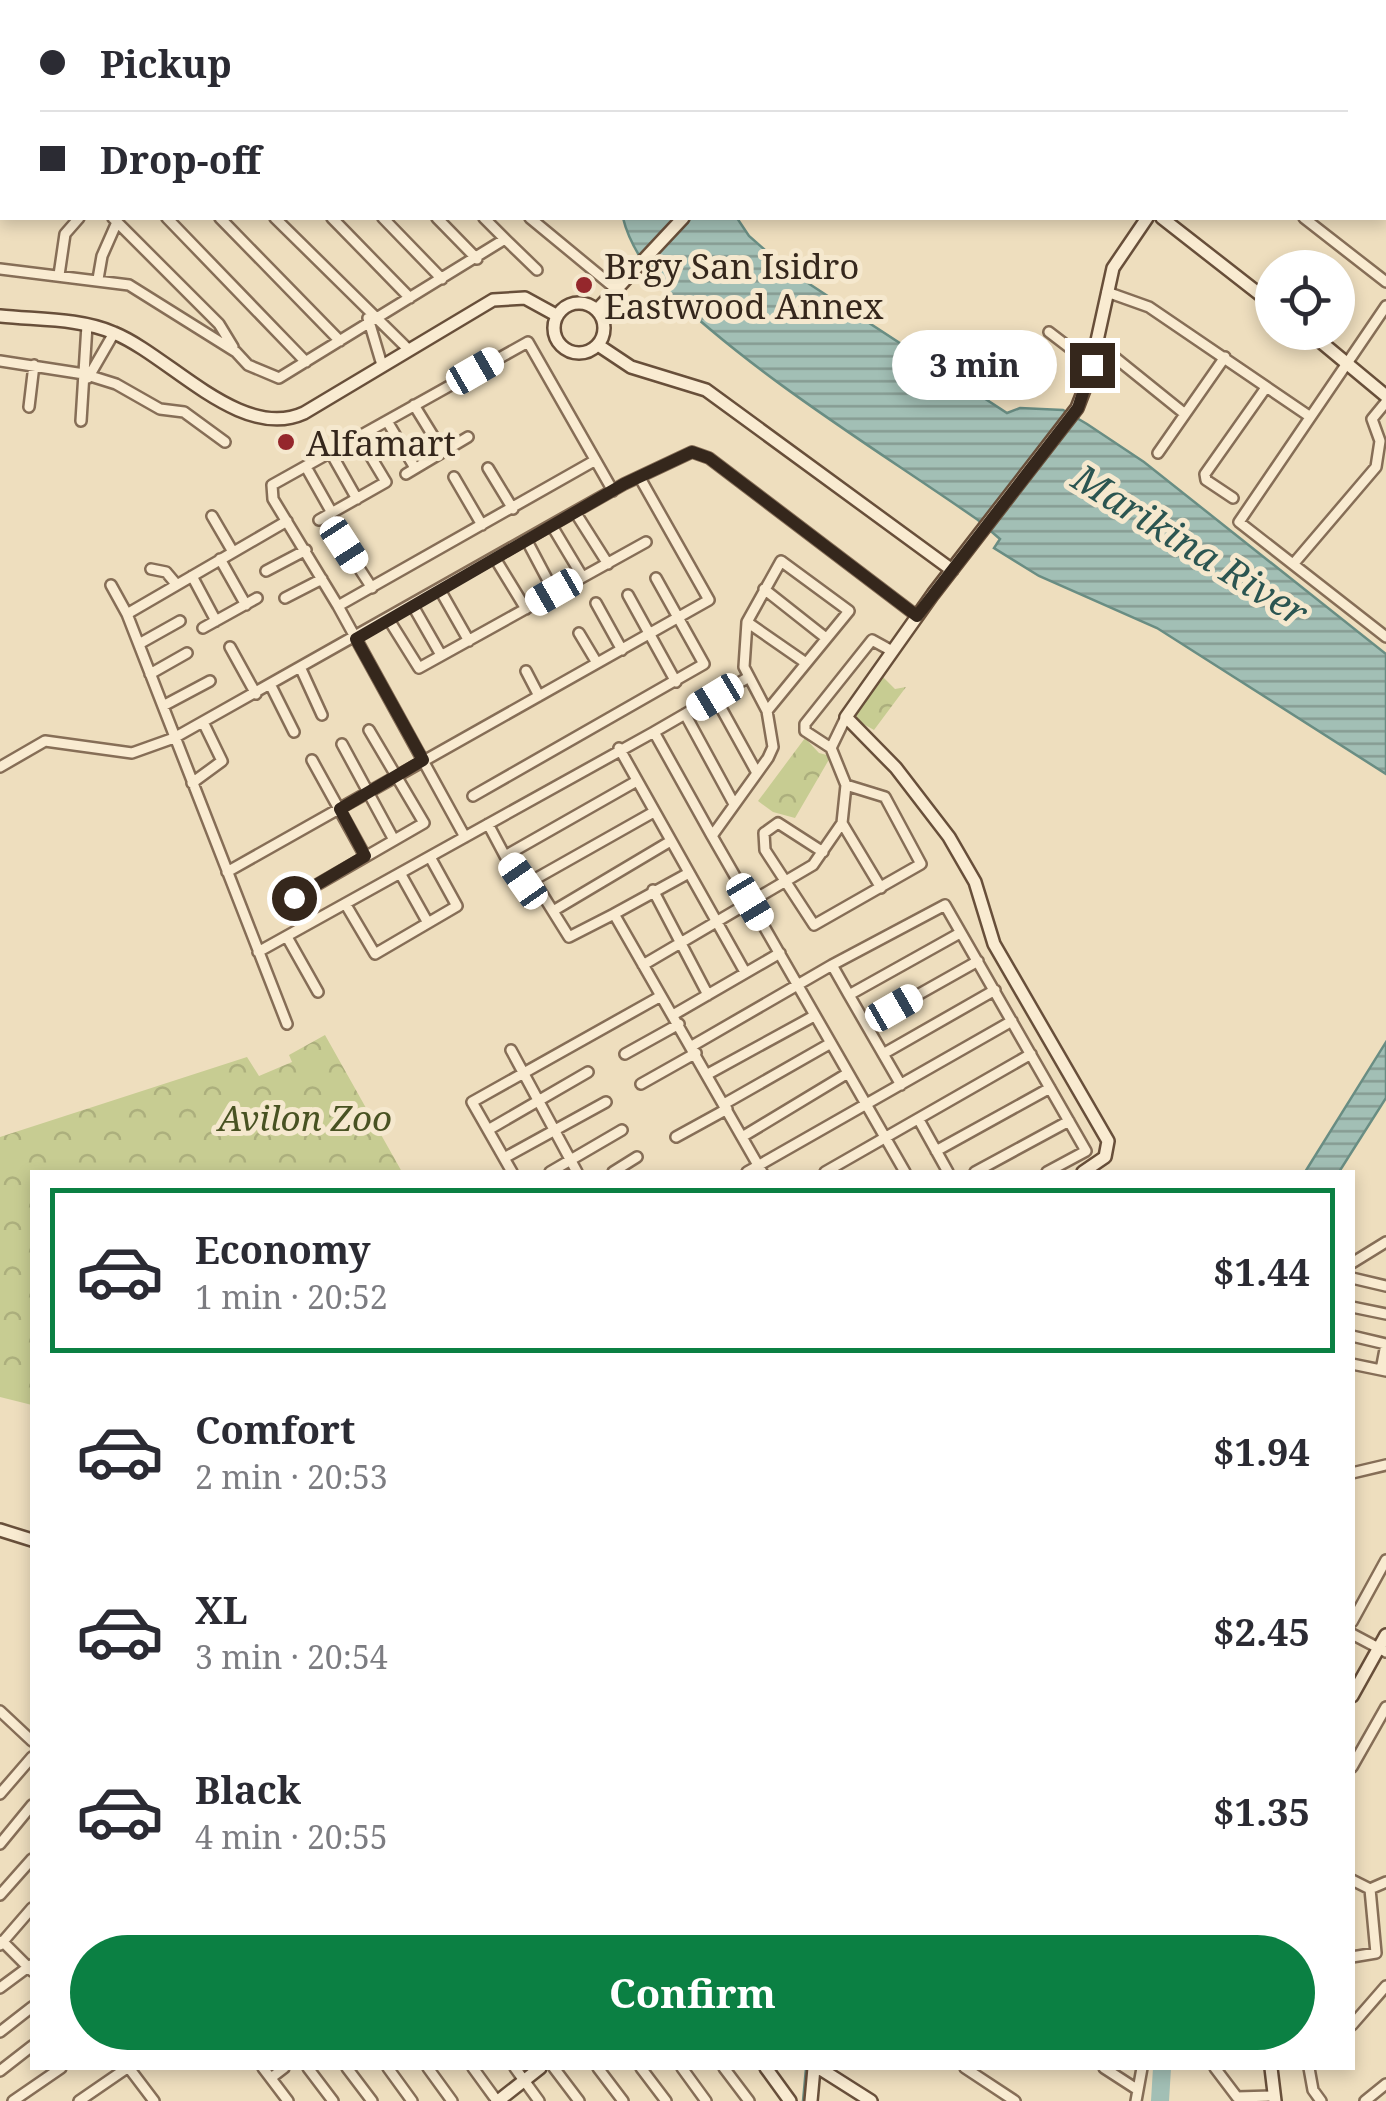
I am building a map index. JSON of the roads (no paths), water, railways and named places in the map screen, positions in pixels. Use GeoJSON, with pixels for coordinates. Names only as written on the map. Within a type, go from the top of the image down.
{"type":"FeatureCollection","features":[{"type":"Feature","properties":{"kind":"street"},"geometry":{"type":"LineString","coordinates":[[59,275],[65,234],[77,220]]}},
{"type":"Feature","properties":{"kind":"street"},"geometry":{"type":"LineString","coordinates":[[98,279],[115,220],[218,324],[248,365],[279,378],[371,316],[410,298],[504,239]]}},
{"type":"Feature","properties":{"kind":"street"},"geometry":{"type":"LineString","coordinates":[[169,220],[306,362]]}},
{"type":"Feature","properties":{"kind":"street"},"geometry":{"type":"LineString","coordinates":[[222,220],[340,340]]}},
{"type":"Feature","properties":{"kind":"street"},"geometry":{"type":"LineString","coordinates":[[277,220],[408,349]]}},
{"type":"Feature","properties":{"kind":"street"},"geometry":{"type":"LineString","coordinates":[[334,220],[410,298]]}},
{"type":"Feature","properties":{"kind":"street"},"geometry":{"type":"LineString","coordinates":[[385,220],[442,279]]}},
{"type":"Feature","properties":{"kind":"street"},"geometry":{"type":"LineString","coordinates":[[439,220],[477,258]]}},
{"type":"Feature","properties":{"kind":"street"},"geometry":{"type":"LineString","coordinates":[[486,220],[537,270]]}},
{"type":"Feature","properties":{"kind":"street"},"geometry":{"type":"LineString","coordinates":[[532,220],[616,289]]}},
{"type":"Feature","properties":{"kind":"street"},"geometry":{"type":"LineString","coordinates":[[597,310],[681,220]]}},
{"type":"Feature","properties":{"kind":"street"},"geometry":{"type":"LineString","coordinates":[[830,748],[846,717],[917,616],[1078,408],[1117,258],[1146,220]]}},
{"type":"Feature","properties":{"kind":"street"},"geometry":{"type":"LineString","coordinates":[[1165,220],[1255,291]]}},
{"type":"Feature","properties":{"kind":"street"},"geometry":{"type":"LineString","coordinates":[[1307,220],[1386,282]]}},
{"type":"Feature","properties":{"kind":"street"},"geometry":{"type":"LineString","coordinates":[[0,269],[129,285],[236,352]]}},
{"type":"Feature","properties":{"kind":"street"},"geometry":{"type":"LineString","coordinates":[[1107,292],[1149,308],[1309,416]]}},
{"type":"Feature","properties":{"kind":"street"},"geometry":{"type":"LineString","coordinates":[[0,316],[87,325],[114,333],[236,410],[264,419],[295,417],[482,304],[502,298],[534,300],[556,315]]}},
{"type":"Feature","properties":{"kind":"street"},"geometry":{"type":"LineString","coordinates":[[578,302],[597,310],[604,328],[598,345],[580,354],[562,348],[553,331],[556,315],[578,302]]}},
{"type":"Feature","properties":{"kind":"street"},"geometry":{"type":"LineString","coordinates":[[1386,306],[1240,522],[1296,562],[1386,637]]}},
{"type":"Feature","properties":{"kind":"street"},"geometry":{"type":"LineString","coordinates":[[371,316],[382,365]]}},
{"type":"Feature","properties":{"kind":"street"},"geometry":{"type":"LineString","coordinates":[[82,422],[87,325]]}},
{"type":"Feature","properties":{"kind":"street"},"geometry":{"type":"LineString","coordinates":[[1048,332],[1092,365]]}},
{"type":"Feature","properties":{"kind":"street"},"geometry":{"type":"LineString","coordinates":[[86,378],[114,333]]}},
{"type":"Feature","properties":{"kind":"street"},"geometry":{"type":"LineString","coordinates":[[464,836],[338,606],[272,499],[272,485],[528,342],[613,491]]}},
{"type":"Feature","properties":{"kind":"street"},"geometry":{"type":"LineString","coordinates":[[1097,343],[1185,414]]}},
{"type":"Feature","properties":{"kind":"street"},"geometry":{"type":"LineString","coordinates":[[598,345],[630,367],[706,390],[952,570]]}},
{"type":"Feature","properties":{"kind":"street"},"geometry":{"type":"LineString","coordinates":[[1296,562],[1376,468],[1380,442],[1372,420],[1386,399],[1331,350]]}},
{"type":"Feature","properties":{"kind":"street"},"geometry":{"type":"LineString","coordinates":[[1158,453],[1225,356]]}},
{"type":"Feature","properties":{"kind":"street"},"geometry":{"type":"LineString","coordinates":[[0,361],[116,384],[160,409],[184,412],[225,442]]}},
{"type":"Feature","properties":{"kind":"street"},"geometry":{"type":"LineString","coordinates":[[28,407],[34,365]]}},
{"type":"Feature","properties":{"kind":"street"},"geometry":{"type":"LineString","coordinates":[[1233,498],[1206,480],[1205,474],[1265,389]]}},
{"type":"Feature","properties":{"kind":"street"},"geometry":{"type":"LineString","coordinates":[[414,405],[443,452]]}},
{"type":"Feature","properties":{"kind":"street"},"geometry":{"type":"LineString","coordinates":[[387,421],[410,471],[468,437]]}},
{"type":"Feature","properties":{"kind":"street"},"geometry":{"type":"LineString","coordinates":[[320,520],[386,482],[358,436]]}},
{"type":"Feature","properties":{"kind":"street"},"geometry":{"type":"LineString","coordinates":[[331,452],[357,499]]}},
{"type":"Feature","properties":{"kind":"street"},"geometry":{"type":"LineString","coordinates":[[0,766],[45,741],[132,753],[174,738],[390,620],[613,491],[692,452],[709,458],[917,616]]}},
{"type":"Feature","properties":{"kind":"street"},"geometry":{"type":"LineString","coordinates":[[338,606],[594,461]]}},
{"type":"Feature","properties":{"kind":"street"},"geometry":{"type":"LineString","coordinates":[[306,467],[332,513]]}},
{"type":"Feature","properties":{"kind":"street"},"geometry":{"type":"LineString","coordinates":[[488,468],[512,508]]}},
{"type":"Feature","properties":{"kind":"street"},"geometry":{"type":"LineString","coordinates":[[454,478],[482,524]]}},
{"type":"Feature","properties":{"kind":"street"},"geometry":{"type":"LineString","coordinates":[[227,872],[708,600],[640,478]]}},
{"type":"Feature","properties":{"kind":"street"},"geometry":{"type":"LineString","coordinates":[[575,512],[608,564]]}},
{"type":"Feature","properties":{"kind":"street"},"geometry":{"type":"LineString","coordinates":[[212,516],[233,552]]}},
{"type":"Feature","properties":{"kind":"street"},"geometry":{"type":"LineString","coordinates":[[127,614],[287,521]]}},
{"type":"Feature","properties":{"kind":"street"},"geometry":{"type":"LineString","coordinates":[[552,526],[582,576]]}},
{"type":"Feature","properties":{"kind":"street"},"geometry":{"type":"LineString","coordinates":[[527,541],[554,592]]}},
{"type":"Feature","properties":{"kind":"street"},"geometry":{"type":"LineString","coordinates":[[390,620],[420,668],[646,542]]}},
{"type":"Feature","properties":{"kind":"street"},"geometry":{"type":"LineString","coordinates":[[344,545],[372,588]]}},
{"type":"Feature","properties":{"kind":"street"},"geometry":{"type":"LineString","coordinates":[[266,571],[306,550]]}},
{"type":"Feature","properties":{"kind":"street"},"geometry":{"type":"LineString","coordinates":[[220,560],[246,604]]}},
{"type":"Feature","properties":{"kind":"street"},"geometry":{"type":"LineString","coordinates":[[496,560],[526,609]]}},
{"type":"Feature","properties":{"kind":"street"},"geometry":{"type":"LineString","coordinates":[[712,836],[773,747],[768,711],[744,667],[747,622],[782,560],[849,611],[768,711]]}},
{"type":"Feature","properties":{"kind":"street"},"geometry":{"type":"LineString","coordinates":[[151,569],[166,572],[177,585]]}},
{"type":"Feature","properties":{"kind":"street"},"geometry":{"type":"LineString","coordinates":[[192,576],[216,621]]}},
{"type":"Feature","properties":{"kind":"street"},"geometry":{"type":"LineString","coordinates":[[473,796],[704,664],[656,578]]}},
{"type":"Feature","properties":{"kind":"street"},"geometry":{"type":"LineString","coordinates":[[285,598],[322,579]]}},
{"type":"Feature","properties":{"kind":"street"},"geometry":{"type":"LineString","coordinates":[[110,585],[127,614],[287,1024]]}},
{"type":"Feature","properties":{"kind":"street"},"geometry":{"type":"LineString","coordinates":[[764,589],[826,638]]}},
{"type":"Feature","properties":{"kind":"street"},"geometry":{"type":"LineString","coordinates":[[440,590],[469,641]]}},
{"type":"Feature","properties":{"kind":"street"},"geometry":{"type":"LineString","coordinates":[[628,595],[676,682]]}},
{"type":"Feature","properties":{"kind":"street"},"geometry":{"type":"LineString","coordinates":[[204,628],[258,598]]}},
{"type":"Feature","properties":{"kind":"street"},"geometry":{"type":"LineString","coordinates":[[596,603],[622,650]]}},
{"type":"Feature","properties":{"kind":"street"},"geometry":{"type":"LineString","coordinates":[[413,606],[441,656]]}},
{"type":"Feature","properties":{"kind":"street"},"geometry":{"type":"LineString","coordinates":[[139,644],[180,621]]}},
{"type":"Feature","properties":{"kind":"street"},"geometry":{"type":"LineString","coordinates":[[747,622],[806,663]]}},
{"type":"Feature","properties":{"kind":"street"},"geometry":{"type":"LineString","coordinates":[[579,634],[597,664]]}},
{"type":"Feature","properties":{"kind":"street"},"geometry":{"type":"LineString","coordinates":[[643,965],[787,882],[823,852],[842,823],[846,785],[830,748],[810,736],[805,724],[872,640],[892,651]]}},
{"type":"Feature","properties":{"kind":"street"},"geometry":{"type":"LineString","coordinates":[[230,647],[256,694]]}},
{"type":"Feature","properties":{"kind":"street"},"geometry":{"type":"LineString","coordinates":[[150,674],[187,653]]}},
{"type":"Feature","properties":{"kind":"street"},"geometry":{"type":"LineString","coordinates":[[300,669],[322,715]]}},
{"type":"Feature","properties":{"kind":"street"},"geometry":{"type":"LineString","coordinates":[[526,671],[538,696]]}},
{"type":"Feature","properties":{"kind":"street"},"geometry":{"type":"LineString","coordinates":[[258,952],[749,677]]}},
{"type":"Feature","properties":{"kind":"street"},"geometry":{"type":"LineString","coordinates":[[163,706],[210,680]]}},
{"type":"Feature","properties":{"kind":"street"},"geometry":{"type":"LineString","coordinates":[[271,686],[294,732]]}},
{"type":"Feature","properties":{"kind":"street"},"geometry":{"type":"LineString","coordinates":[[715,697],[757,773]]}},
{"type":"Feature","properties":{"kind":"street"},"geometry":{"type":"LineString","coordinates":[[686,714],[734,804]]}},
{"type":"Feature","properties":{"kind":"street"},"geometry":{"type":"LineString","coordinates":[[846,717],[896,768],[949,837],[975,882],[994,944],[1108,1141],[1105,1157],[1086,1170]]}},
{"type":"Feature","properties":{"kind":"street"},"geometry":{"type":"LineString","coordinates":[[192,783],[222,762],[204,724]]}},
{"type":"Feature","properties":{"kind":"street"},"geometry":{"type":"LineString","coordinates":[[294,898],[424,823],[369,730]]}},
{"type":"Feature","properties":{"kind":"street"},"geometry":{"type":"LineString","coordinates":[[654,732],[902,1170]]}},
{"type":"Feature","properties":{"kind":"street"},"geometry":{"type":"LineString","coordinates":[[342,744],[394,840]]}},
{"type":"Feature","properties":{"kind":"street"},"geometry":{"type":"LineString","coordinates":[[619,748],[652,813],[719,921],[745,972]]}},
{"type":"Feature","properties":{"kind":"street"},"geometry":{"type":"LineString","coordinates":[[312,760],[365,856]]}},
{"type":"Feature","properties":{"kind":"street"},"geometry":{"type":"LineString","coordinates":[[505,856],[635,782]]}},
{"type":"Feature","properties":{"kind":"street"},"geometry":{"type":"LineString","coordinates":[[823,852],[773,822],[762,844],[814,925],[915,870],[921,860],[885,797],[846,785]]}},
{"type":"Feature","properties":{"kind":"street"},"geometry":{"type":"LineString","coordinates":[[488,824],[523,881],[534,881],[652,813]]}},
{"type":"Feature","properties":{"kind":"street"},"geometry":{"type":"LineString","coordinates":[[842,823],[880,888]]}},
{"type":"Feature","properties":{"kind":"street"},"geometry":{"type":"LineString","coordinates":[[553,910],[669,842]]}},
{"type":"Feature","properties":{"kind":"street"},"geometry":{"type":"LineString","coordinates":[[346,904],[374,954],[458,905],[430,857]]}},
{"type":"Feature","properties":{"kind":"street"},"geometry":{"type":"LineString","coordinates":[[400,873],[428,923]]}},
{"type":"Feature","properties":{"kind":"street"},"geometry":{"type":"LineString","coordinates":[[534,881],[571,938],[687,874]]}},
{"type":"Feature","properties":{"kind":"street"},"geometry":{"type":"LineString","coordinates":[[654,890],[708,995]]}},
{"type":"Feature","properties":{"kind":"street"},"geometry":{"type":"LineString","coordinates":[[641,1084],[796,983],[943,904],[1086,1151],[1051,1170]]}},
{"type":"Feature","properties":{"kind":"street"},"geometry":{"type":"LineString","coordinates":[[614,914],[760,1170],[1012,1022]]}},
{"type":"Feature","properties":{"kind":"street"},"geometry":{"type":"LineString","coordinates":[[850,995],[960,933]]}},
{"type":"Feature","properties":{"kind":"street"},"geometry":{"type":"LineString","coordinates":[[287,938],[318,992]]}},
{"type":"Feature","properties":{"kind":"street"},"geometry":{"type":"LineString","coordinates":[[626,1054],[708,995],[780,954]]}},
{"type":"Feature","properties":{"kind":"street"},"geometry":{"type":"LineString","coordinates":[[866,1024],[978,961]]}},
{"type":"Feature","properties":{"kind":"street"},"geometry":{"type":"LineString","coordinates":[[832,965],[901,1085]]}},
{"type":"Feature","properties":{"kind":"street"},"geometry":{"type":"LineString","coordinates":[[883,1054],[994,990]]}},
{"type":"Feature","properties":{"kind":"street"},"geometry":{"type":"LineString","coordinates":[[511,1170],[472,1102],[661,996]]}},
{"type":"Feature","properties":{"kind":"street"},"geometry":{"type":"LineString","coordinates":[[708,1074],[814,1016]]}},
{"type":"Feature","properties":{"kind":"street"},"geometry":{"type":"LineString","coordinates":[[676,1136],[831,1043]]}},
{"type":"Feature","properties":{"kind":"street"},"geometry":{"type":"LineString","coordinates":[[510,1050],[576,1170]]}},
{"type":"Feature","properties":{"kind":"street"},"geometry":{"type":"LineString","coordinates":[[828,1170],[1031,1054]]}},
{"type":"Feature","properties":{"kind":"street"},"geometry":{"type":"LineString","coordinates":[[488,1130],[588,1072]]}},
{"type":"Feature","properties":{"kind":"street"},"geometry":{"type":"LineString","coordinates":[[742,1137],[848,1072]]}},
{"type":"Feature","properties":{"kind":"street"},"geometry":{"type":"LineString","coordinates":[[936,1151],[1050,1088]]}},
{"type":"Feature","properties":{"kind":"street"},"geometry":{"type":"LineString","coordinates":[[504,1158],[606,1102]]}},
{"type":"Feature","properties":{"kind":"street"},"geometry":{"type":"LineString","coordinates":[[919,1120],[947,1170]]}},
{"type":"Feature","properties":{"kind":"street"},"geometry":{"type":"LineString","coordinates":[[979,1170],[1069,1121]]}},
{"type":"Feature","properties":{"kind":"street"},"geometry":{"type":"LineString","coordinates":[[554,1170],[622,1130]]}},
{"type":"Feature","properties":{"kind":"street"},"geometry":{"type":"LineString","coordinates":[[615,1170],[638,1157]]}},
{"type":"Feature","properties":{"kind":"street"},"geometry":{"type":"LineString","coordinates":[[1355,1261],[1386,1242]]}},
{"type":"Feature","properties":{"kind":"street"},"geometry":{"type":"LineString","coordinates":[[1355,1279],[1386,1286]]}},
{"type":"Feature","properties":{"kind":"street"},"geometry":{"type":"LineString","coordinates":[[1355,1308],[1386,1314]]}},
{"type":"Feature","properties":{"kind":"street"},"geometry":{"type":"LineString","coordinates":[[1355,1337],[1386,1344],[1384,1371],[1355,1365]]}},
{"type":"Feature","properties":{"kind":"street"},"geometry":{"type":"LineString","coordinates":[[1355,1472],[1386,1465]]}},
{"type":"Feature","properties":{"kind":"street"},"geometry":{"type":"LineString","coordinates":[[0,1530],[30,1539]]}},
{"type":"Feature","properties":{"kind":"street"},"geometry":{"type":"LineString","coordinates":[[1355,1617],[1386,1560]]}},
{"type":"Feature","properties":{"kind":"street"},"geometry":{"type":"LineString","coordinates":[[1355,1691],[1382,1650],[1386,1635]]}},
{"type":"Feature","properties":{"kind":"street"},"geometry":{"type":"LineString","coordinates":[[1355,1636],[1382,1650]]}},
{"type":"Feature","properties":{"kind":"street"},"geometry":{"type":"LineString","coordinates":[[1355,1762],[1386,1707]]}},
{"type":"Feature","properties":{"kind":"street"},"geometry":{"type":"LineString","coordinates":[[0,1711],[30,1739]]}},
{"type":"Feature","properties":{"kind":"street"},"geometry":{"type":"LineString","coordinates":[[0,1794],[30,1759]]}},
{"type":"Feature","properties":{"kind":"street"},"geometry":{"type":"LineString","coordinates":[[0,1844],[6,1827],[30,1807]]}},
{"type":"Feature","properties":{"kind":"street"},"geometry":{"type":"LineString","coordinates":[[0,1895],[30,1861]]}},
{"type":"Feature","properties":{"kind":"street"},"geometry":{"type":"LineString","coordinates":[[1355,1882],[1370,1889]]}},
{"type":"Feature","properties":{"kind":"street"},"geometry":{"type":"LineString","coordinates":[[1370,1889],[1386,1882]]}},
{"type":"Feature","properties":{"kind":"street"},"geometry":{"type":"LineString","coordinates":[[1355,1956],[1376,1953],[1370,1889]]}},
{"type":"Feature","properties":{"kind":"street"},"geometry":{"type":"LineString","coordinates":[[30,1910],[1,1942],[30,1966]]}},
{"type":"Feature","properties":{"kind":"street"},"geometry":{"type":"LineString","coordinates":[[0,1988],[30,1968]]}},
{"type":"Feature","properties":{"kind":"street"},"geometry":{"type":"LineString","coordinates":[[1355,2024],[1379,2005],[1386,1986]]}},
{"type":"Feature","properties":{"kind":"street"},"geometry":{"type":"LineString","coordinates":[[0,2032],[30,2009]]}},
{"type":"Feature","properties":{"kind":"street"},"geometry":{"type":"LineString","coordinates":[[0,2071],[30,2048]]}},
{"type":"Feature","properties":{"kind":"street"},"geometry":{"type":"LineString","coordinates":[[12,2101],[58,2070]]}},
{"type":"Feature","properties":{"kind":"street"},"geometry":{"type":"LineString","coordinates":[[79,2101],[125,2070]]}},
{"type":"Feature","properties":{"kind":"street"},"geometry":{"type":"LineString","coordinates":[[130,2070],[154,2101]]}},
{"type":"Feature","properties":{"kind":"street"},"geometry":{"type":"LineString","coordinates":[[265,2070],[288,2101]]}},
{"type":"Feature","properties":{"kind":"street"},"geometry":{"type":"LineString","coordinates":[[271,2078],[281,2070]]}},
{"type":"Feature","properties":{"kind":"street"},"geometry":{"type":"LineString","coordinates":[[310,2070],[333,2101]]}},
{"type":"Feature","properties":{"kind":"street"},"geometry":{"type":"LineString","coordinates":[[349,2070],[372,2101]]}},
{"type":"Feature","properties":{"kind":"street"},"geometry":{"type":"LineString","coordinates":[[389,2070],[412,2101]]}},
{"type":"Feature","properties":{"kind":"street"},"geometry":{"type":"LineString","coordinates":[[429,2070],[452,2101]]}},
{"type":"Feature","properties":{"kind":"street"},"geometry":{"type":"LineString","coordinates":[[475,2070],[498,2101],[537,2070]]}},
{"type":"Feature","properties":{"kind":"street"},"geometry":{"type":"LineString","coordinates":[[516,2070],[539,2101]]}},
{"type":"Feature","properties":{"kind":"street"},"geometry":{"type":"LineString","coordinates":[[556,2070],[579,2101]]}},
{"type":"Feature","properties":{"kind":"street"},"geometry":{"type":"LineString","coordinates":[[600,2070],[623,2101]]}},
{"type":"Feature","properties":{"kind":"street"},"geometry":{"type":"LineString","coordinates":[[643,2070],[666,2101]]}},
{"type":"Feature","properties":{"kind":"street"},"geometry":{"type":"LineString","coordinates":[[683,2070],[706,2101]]}},
{"type":"Feature","properties":{"kind":"street"},"geometry":{"type":"LineString","coordinates":[[726,2070],[749,2101]]}},
{"type":"Feature","properties":{"kind":"street"},"geometry":{"type":"LineString","coordinates":[[767,2070],[790,2101]]}},
{"type":"Feature","properties":{"kind":"street"},"geometry":{"type":"LineString","coordinates":[[811,2101],[816,2070]]}},
{"type":"Feature","properties":{"kind":"street"},"geometry":{"type":"LineString","coordinates":[[819,2070],[871,2101]]}},
{"type":"Feature","properties":{"kind":"street"},"geometry":{"type":"LineString","coordinates":[[968,2070],[1014,2101]]}},
{"type":"Feature","properties":{"kind":"street"},"geometry":{"type":"LineString","coordinates":[[1106,2070],[1137,2096]]}},
{"type":"Feature","properties":{"kind":"street"},"geometry":{"type":"LineString","coordinates":[[1137,2096],[1142,2070]]}},
{"type":"Feature","properties":{"kind":"street"},"geometry":{"type":"LineString","coordinates":[[1217,2070],[1237,2096],[1274,2098],[1271,2070]]}},
{"type":"Feature","properties":{"kind":"street"},"geometry":{"type":"LineString","coordinates":[[1309,2070],[1313,2090],[1320,2101]]}},
{"type":"Feature","properties":{"kind":"street"},"geometry":{"type":"LineString","coordinates":[[1365,2101],[1386,2084]]}},
{"type":"Feature","properties":{"kind":"street"},"geometry":{"type":"LineString","coordinates":[[96,2090],[104,2101]]}},
{"type":"Feature","properties":{"kind":"water","name":"Marikina River"},"geometry":{"type":"Polygon","coordinates":[[[624,220],[738,220],[749,236],[788,270],[1007,413],[1020,408],[1063,410],[1144,462],[1386,654],[1386,774],[1157,628],[1039,576],[994,548],[1000,539],[978,520],[817,410],[701,321],[652,274],[624,220]]]}},
{"type":"Feature","properties":{"kind":"water"},"geometry":{"type":"Polygon","coordinates":[[[1386,1042],[1386,1098],[1340,1170],[1306,1170],[1386,1042]]]}},
{"type":"Feature","properties":{"kind":"waterway"},"geometry":{"type":"LineString","coordinates":[[803,2101],[806,2070]]}},
{"type":"Feature","properties":{"kind":"waterway"},"geometry":{"type":"LineString","coordinates":[[1160,2101],[1162,2070]]}},
{"type":"Feature","properties":{"kind":"place","name":"Brgy San Isidro Eastwood Annex"},"geometry":{"type":"Point","coordinates":[584,285]}},
{"type":"Feature","properties":{"kind":"place","name":"Alfamart"},"geometry":{"type":"Point","coordinates":[286,442]}},
{"type":"Feature","properties":{"kind":"park label","name":"Avilon Zoo"},"geometry":{"type":"Point","coordinates":[305,1117]}}]}
